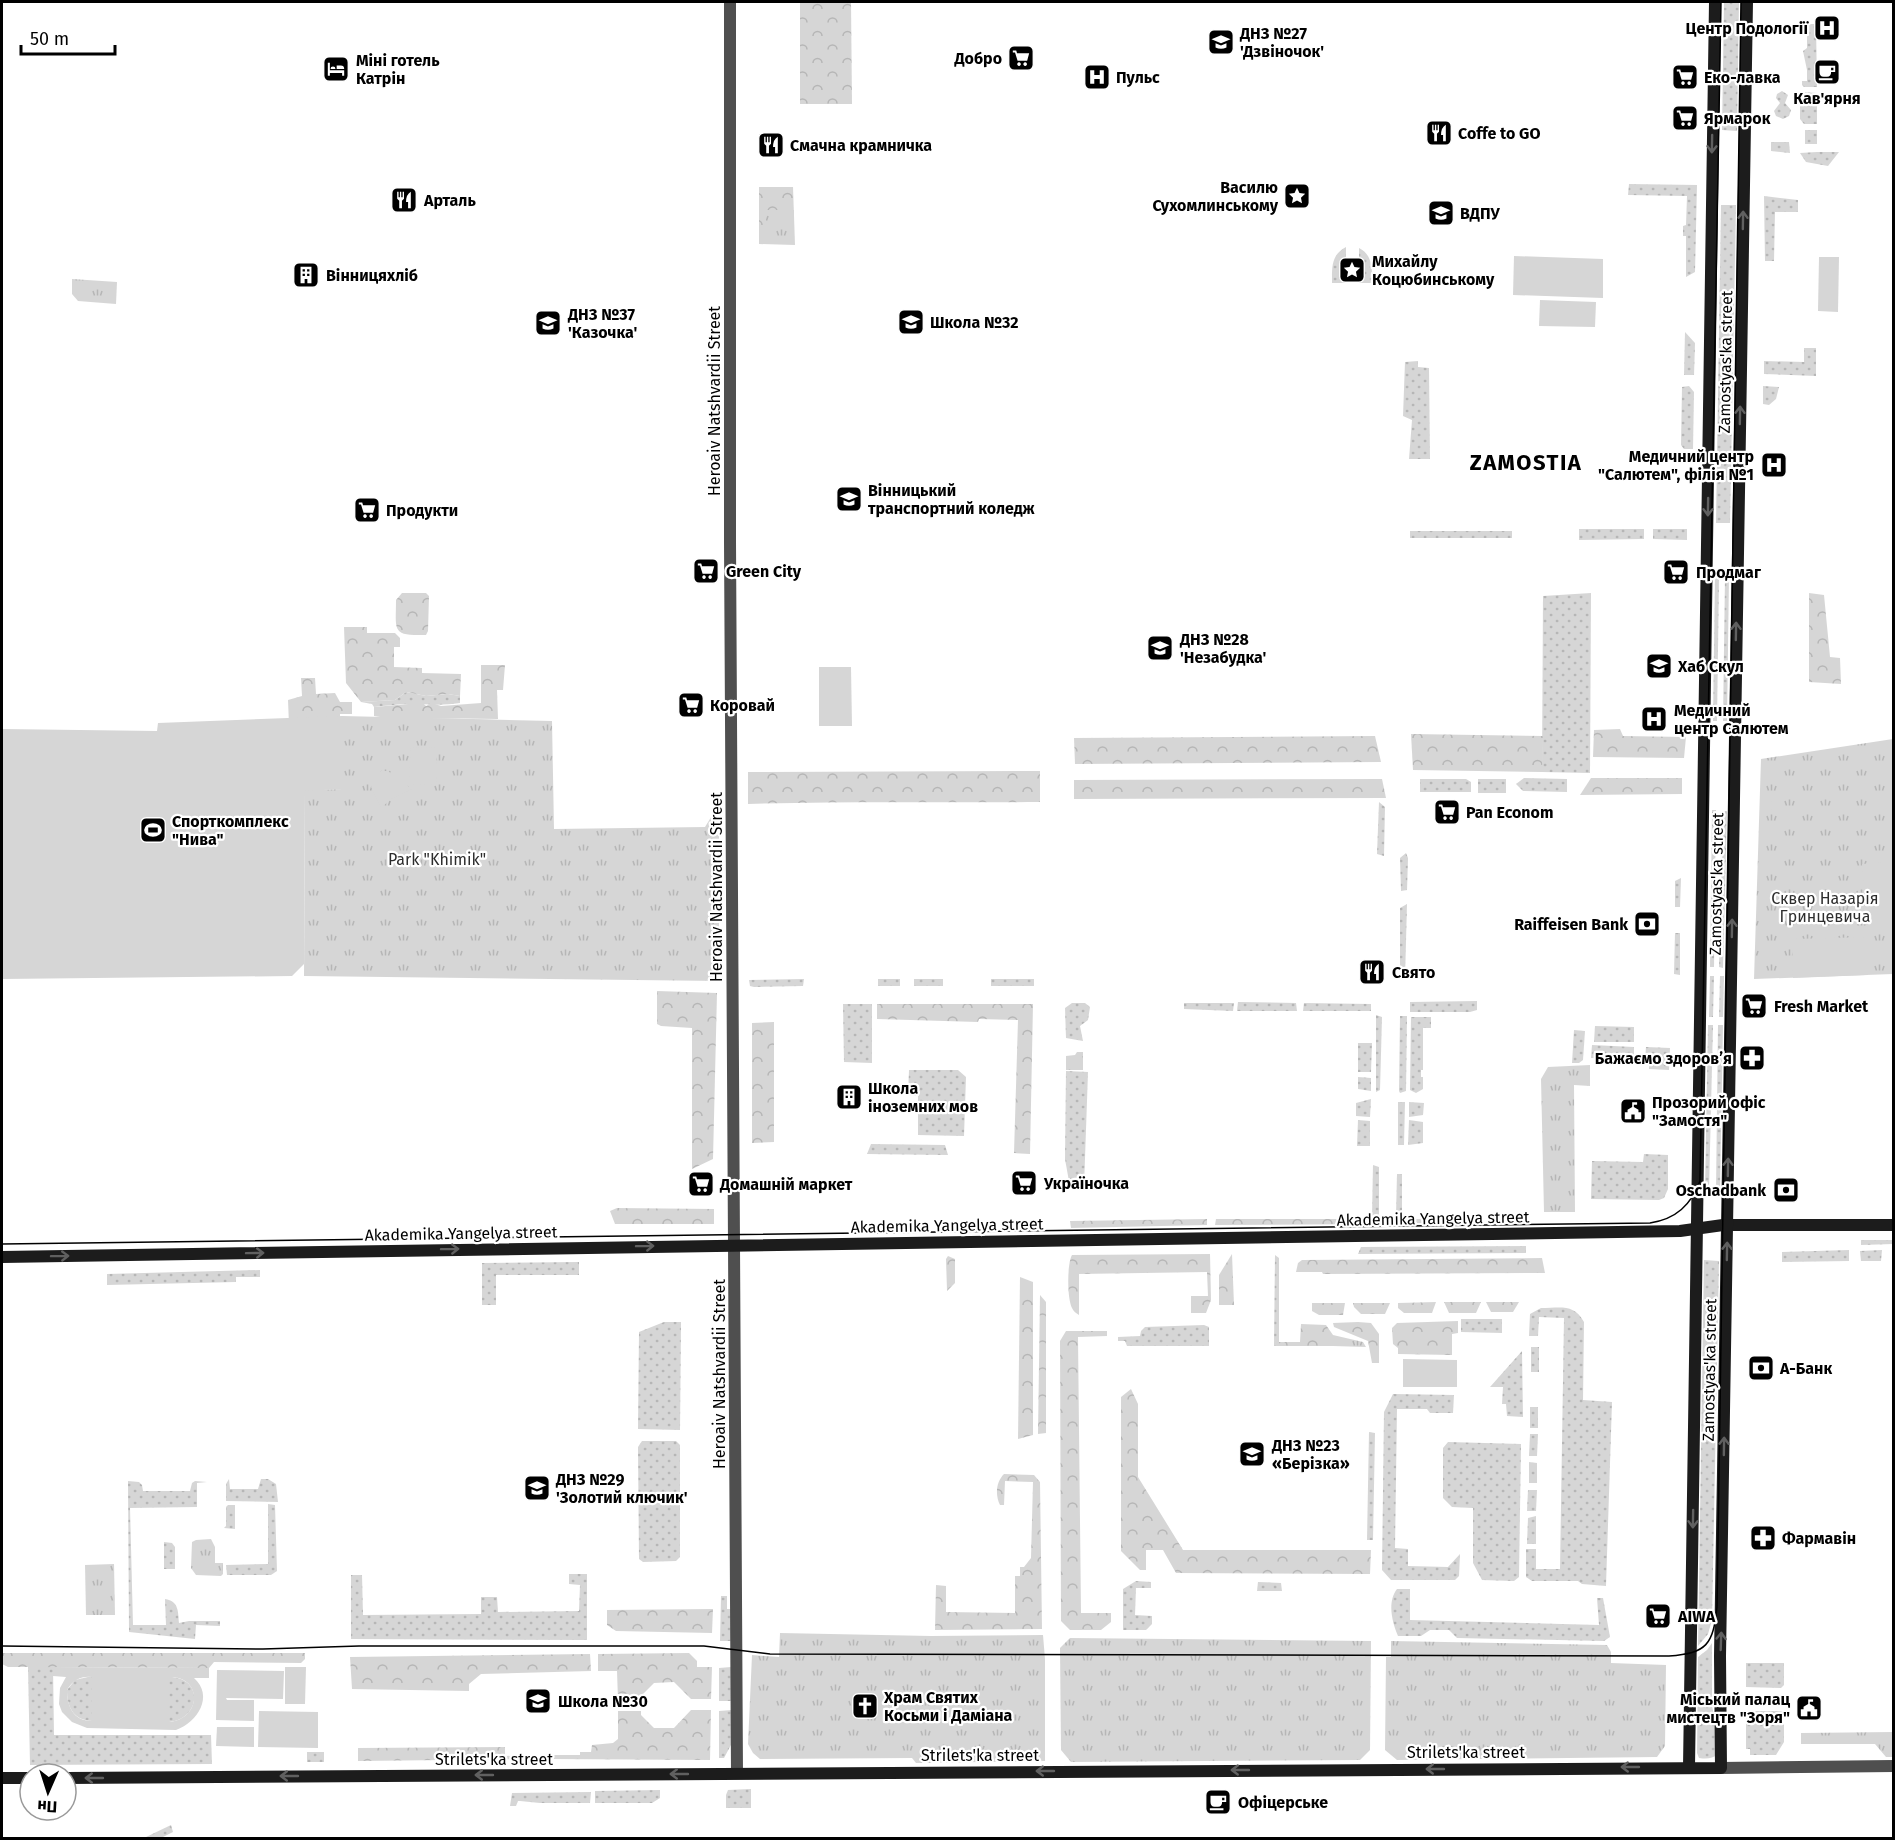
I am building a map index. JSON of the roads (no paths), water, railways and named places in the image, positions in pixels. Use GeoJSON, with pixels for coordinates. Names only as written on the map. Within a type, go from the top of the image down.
{"type":"FeatureCollection","features":[{"type":"Feature","properties":{"kind":"main road","name":"Zamostyas'ka street"},"geometry":{"type":"LineString","coordinates":[[1689,1767],[1715,2]]}},
{"type":"Feature","properties":{"kind":"main road","name":"Zamostyas'ka street"},"geometry":{"type":"LineString","coordinates":[[1721,1768],[1720,1667],[1747,2]]}},
{"type":"Feature","properties":{"kind":"main road","name":"Akademika Yangelya street"},"geometry":{"type":"LineString","coordinates":[[2,1257],[1893,1225]]}},
{"type":"Feature","properties":{"kind":"main road","name":"Strilets'ka street"},"geometry":{"type":"LineString","coordinates":[[78,1778],[1721,1768]]}},
{"type":"Feature","properties":{"kind":"main road"},"geometry":{"type":"LineString","coordinates":[[2,1778],[18,1778]]}},
{"type":"Feature","properties":{"kind":"street","name":"Heroaiv Natshvardii Street"},"geometry":{"type":"LineString","coordinates":[[730,2],[730,550],[737,1773]]}},
{"type":"Feature","properties":{"kind":"street","name":"Strilets'ka street"},"geometry":{"type":"LineString","coordinates":[[1721,1768],[1893,1766]]}},
{"type":"Feature","properties":{"kind":"tram line"},"geometry":{"type":"LineString","coordinates":[[2,1244],[1650,1223],[1668,1218],[1681,1210],[1692,1197],[1700,1181],[1721,2]]}},
{"type":"Feature","properties":{"kind":"tram line"},"geometry":{"type":"LineString","coordinates":[[2,1646],[263,1649],[359,1646],[704,1646],[770,1654],[1669,1656],[1682,1655],[1706,1645],[1713,1630],[1717,1607],[1741,2]]}},
{"type":"Feature","properties":{"kind":"place","name":"Центр Подології"},"geometry":{"type":"Point","coordinates":[1827,28]}},
{"type":"Feature","properties":{"kind":"place","name":"ДНЗ №27 'Дзвіночок'"},"geometry":{"type":"Point","coordinates":[1221,42]}},
{"type":"Feature","properties":{"kind":"place","name":"Добро"},"geometry":{"type":"Point","coordinates":[1021,58]}},
{"type":"Feature","properties":{"kind":"place","name":"Міні готель Катрін"},"geometry":{"type":"Point","coordinates":[336,69]}},
{"type":"Feature","properties":{"kind":"place","name":"Кав'ярня"},"geometry":{"type":"Point","coordinates":[1827,72]}},
{"type":"Feature","properties":{"kind":"place","name":"Пульс"},"geometry":{"type":"Point","coordinates":[1097,77]}},
{"type":"Feature","properties":{"kind":"place","name":"Еко-лавка"},"geometry":{"type":"Point","coordinates":[1685,77]}},
{"type":"Feature","properties":{"kind":"place","name":"Ярмарок"},"geometry":{"type":"Point","coordinates":[1685,118]}},
{"type":"Feature","properties":{"kind":"place","name":"Coffe to GO"},"geometry":{"type":"Point","coordinates":[1439,133]}},
{"type":"Feature","properties":{"kind":"place","name":"Смачна крамничка"},"geometry":{"type":"Point","coordinates":[771,145]}},
{"type":"Feature","properties":{"kind":"place","name":"Василю Сухомлинському"},"geometry":{"type":"Point","coordinates":[1297,196]}},
{"type":"Feature","properties":{"kind":"place","name":"Арталь"},"geometry":{"type":"Point","coordinates":[404,200]}},
{"type":"Feature","properties":{"kind":"place","name":"ВДПУ"},"geometry":{"type":"Point","coordinates":[1441,213]}},
{"type":"Feature","properties":{"kind":"place","name":"Михайлу Коцюбинському"},"geometry":{"type":"Point","coordinates":[1352,270]}},
{"type":"Feature","properties":{"kind":"place","name":"Вінницяхліб"},"geometry":{"type":"Point","coordinates":[306,275]}},
{"type":"Feature","properties":{"kind":"place","name":"Школа №32"},"geometry":{"type":"Point","coordinates":[911,322]}},
{"type":"Feature","properties":{"kind":"place","name":"ДНЗ №37 'Казочка'"},"geometry":{"type":"Point","coordinates":[548,323]}},
{"type":"Feature","properties":{"kind":"place","name":"Медичний центр \"Салютем\", філія №1"},"geometry":{"type":"Point","coordinates":[1774,465]}},
{"type":"Feature","properties":{"kind":"place","name":"Вінницький транспортний коледж"},"geometry":{"type":"Point","coordinates":[849,499]}},
{"type":"Feature","properties":{"kind":"place","name":"Продукти"},"geometry":{"type":"Point","coordinates":[367,510]}},
{"type":"Feature","properties":{"kind":"place","name":"Green City"},"geometry":{"type":"Point","coordinates":[706,571]}},
{"type":"Feature","properties":{"kind":"place","name":"Продмаг"},"geometry":{"type":"Point","coordinates":[1676,572]}},
{"type":"Feature","properties":{"kind":"place","name":"ДНЗ №28 'Незабудка'"},"geometry":{"type":"Point","coordinates":[1160,648]}},
{"type":"Feature","properties":{"kind":"place","name":"Хаб Скул"},"geometry":{"type":"Point","coordinates":[1659,666]}},
{"type":"Feature","properties":{"kind":"place","name":"Коровай"},"geometry":{"type":"Point","coordinates":[691,705]}},
{"type":"Feature","properties":{"kind":"place","name":"Медичний центр Салютем"},"geometry":{"type":"Point","coordinates":[1654,719]}},
{"type":"Feature","properties":{"kind":"place","name":"Pan Econom"},"geometry":{"type":"Point","coordinates":[1447,812]}},
{"type":"Feature","properties":{"kind":"place","name":"Спорткомплекс \"Нива\""},"geometry":{"type":"Point","coordinates":[153,830]}},
{"type":"Feature","properties":{"kind":"place","name":"Raiffeisen Bank"},"geometry":{"type":"Point","coordinates":[1647,924]}},
{"type":"Feature","properties":{"kind":"place","name":"Свято"},"geometry":{"type":"Point","coordinates":[1372,972]}},
{"type":"Feature","properties":{"kind":"place","name":"Fresh Market"},"geometry":{"type":"Point","coordinates":[1754,1006]}},
{"type":"Feature","properties":{"kind":"place","name":"Бажаємо здоровʼя"},"geometry":{"type":"Point","coordinates":[1752,1058]}},
{"type":"Feature","properties":{"kind":"place","name":"Школа іноземних мов"},"geometry":{"type":"Point","coordinates":[849,1097]}},
{"type":"Feature","properties":{"kind":"place","name":"Прозорий офіс \"Замостя\""},"geometry":{"type":"Point","coordinates":[1633,1111]}},
{"type":"Feature","properties":{"kind":"place","name":"Україночка"},"geometry":{"type":"Point","coordinates":[1024,1183]}},
{"type":"Feature","properties":{"kind":"place","name":"Домашній маркет"},"geometry":{"type":"Point","coordinates":[701,1184]}},
{"type":"Feature","properties":{"kind":"place","name":"Oschadbank"},"geometry":{"type":"Point","coordinates":[1786,1190]}},
{"type":"Feature","properties":{"kind":"place","name":"А-Банк"},"geometry":{"type":"Point","coordinates":[1761,1368]}},
{"type":"Feature","properties":{"kind":"place","name":"ДНЗ №23 «Берізка»"},"geometry":{"type":"Point","coordinates":[1252,1454]}},
{"type":"Feature","properties":{"kind":"place","name":"ДНЗ №29 'Золотий ключик'"},"geometry":{"type":"Point","coordinates":[537,1488]}},
{"type":"Feature","properties":{"kind":"place","name":"Фармавін"},"geometry":{"type":"Point","coordinates":[1763,1538]}},
{"type":"Feature","properties":{"kind":"place","name":"AIWA"},"geometry":{"type":"Point","coordinates":[1658,1616]}},
{"type":"Feature","properties":{"kind":"place","name":"Школа №30"},"geometry":{"type":"Point","coordinates":[538,1701]}},
{"type":"Feature","properties":{"kind":"place","name":"Храм Святих Косьми і Даміана"},"geometry":{"type":"Point","coordinates":[865,1706]}},
{"type":"Feature","properties":{"kind":"place","name":"Міський палац мистецтв \"Зоря\""},"geometry":{"type":"Point","coordinates":[1809,1708]}},
{"type":"Feature","properties":{"kind":"place","name":"Офіцерське"},"geometry":{"type":"Point","coordinates":[1218,1802]}},
{"type":"Feature","properties":{"kind":"district","name":"ZAMOSTIA"},"geometry":{"type":"Point","coordinates":[1526,462]}},
{"type":"Feature","properties":{"kind":"park label","name":"Park \"Khimik\""},"geometry":{"type":"Point","coordinates":[437,859]}},
{"type":"Feature","properties":{"kind":"park label","name":"Сквер Назарія Гринцевича"},"geometry":{"type":"Point","coordinates":[1825,907]}}]}
